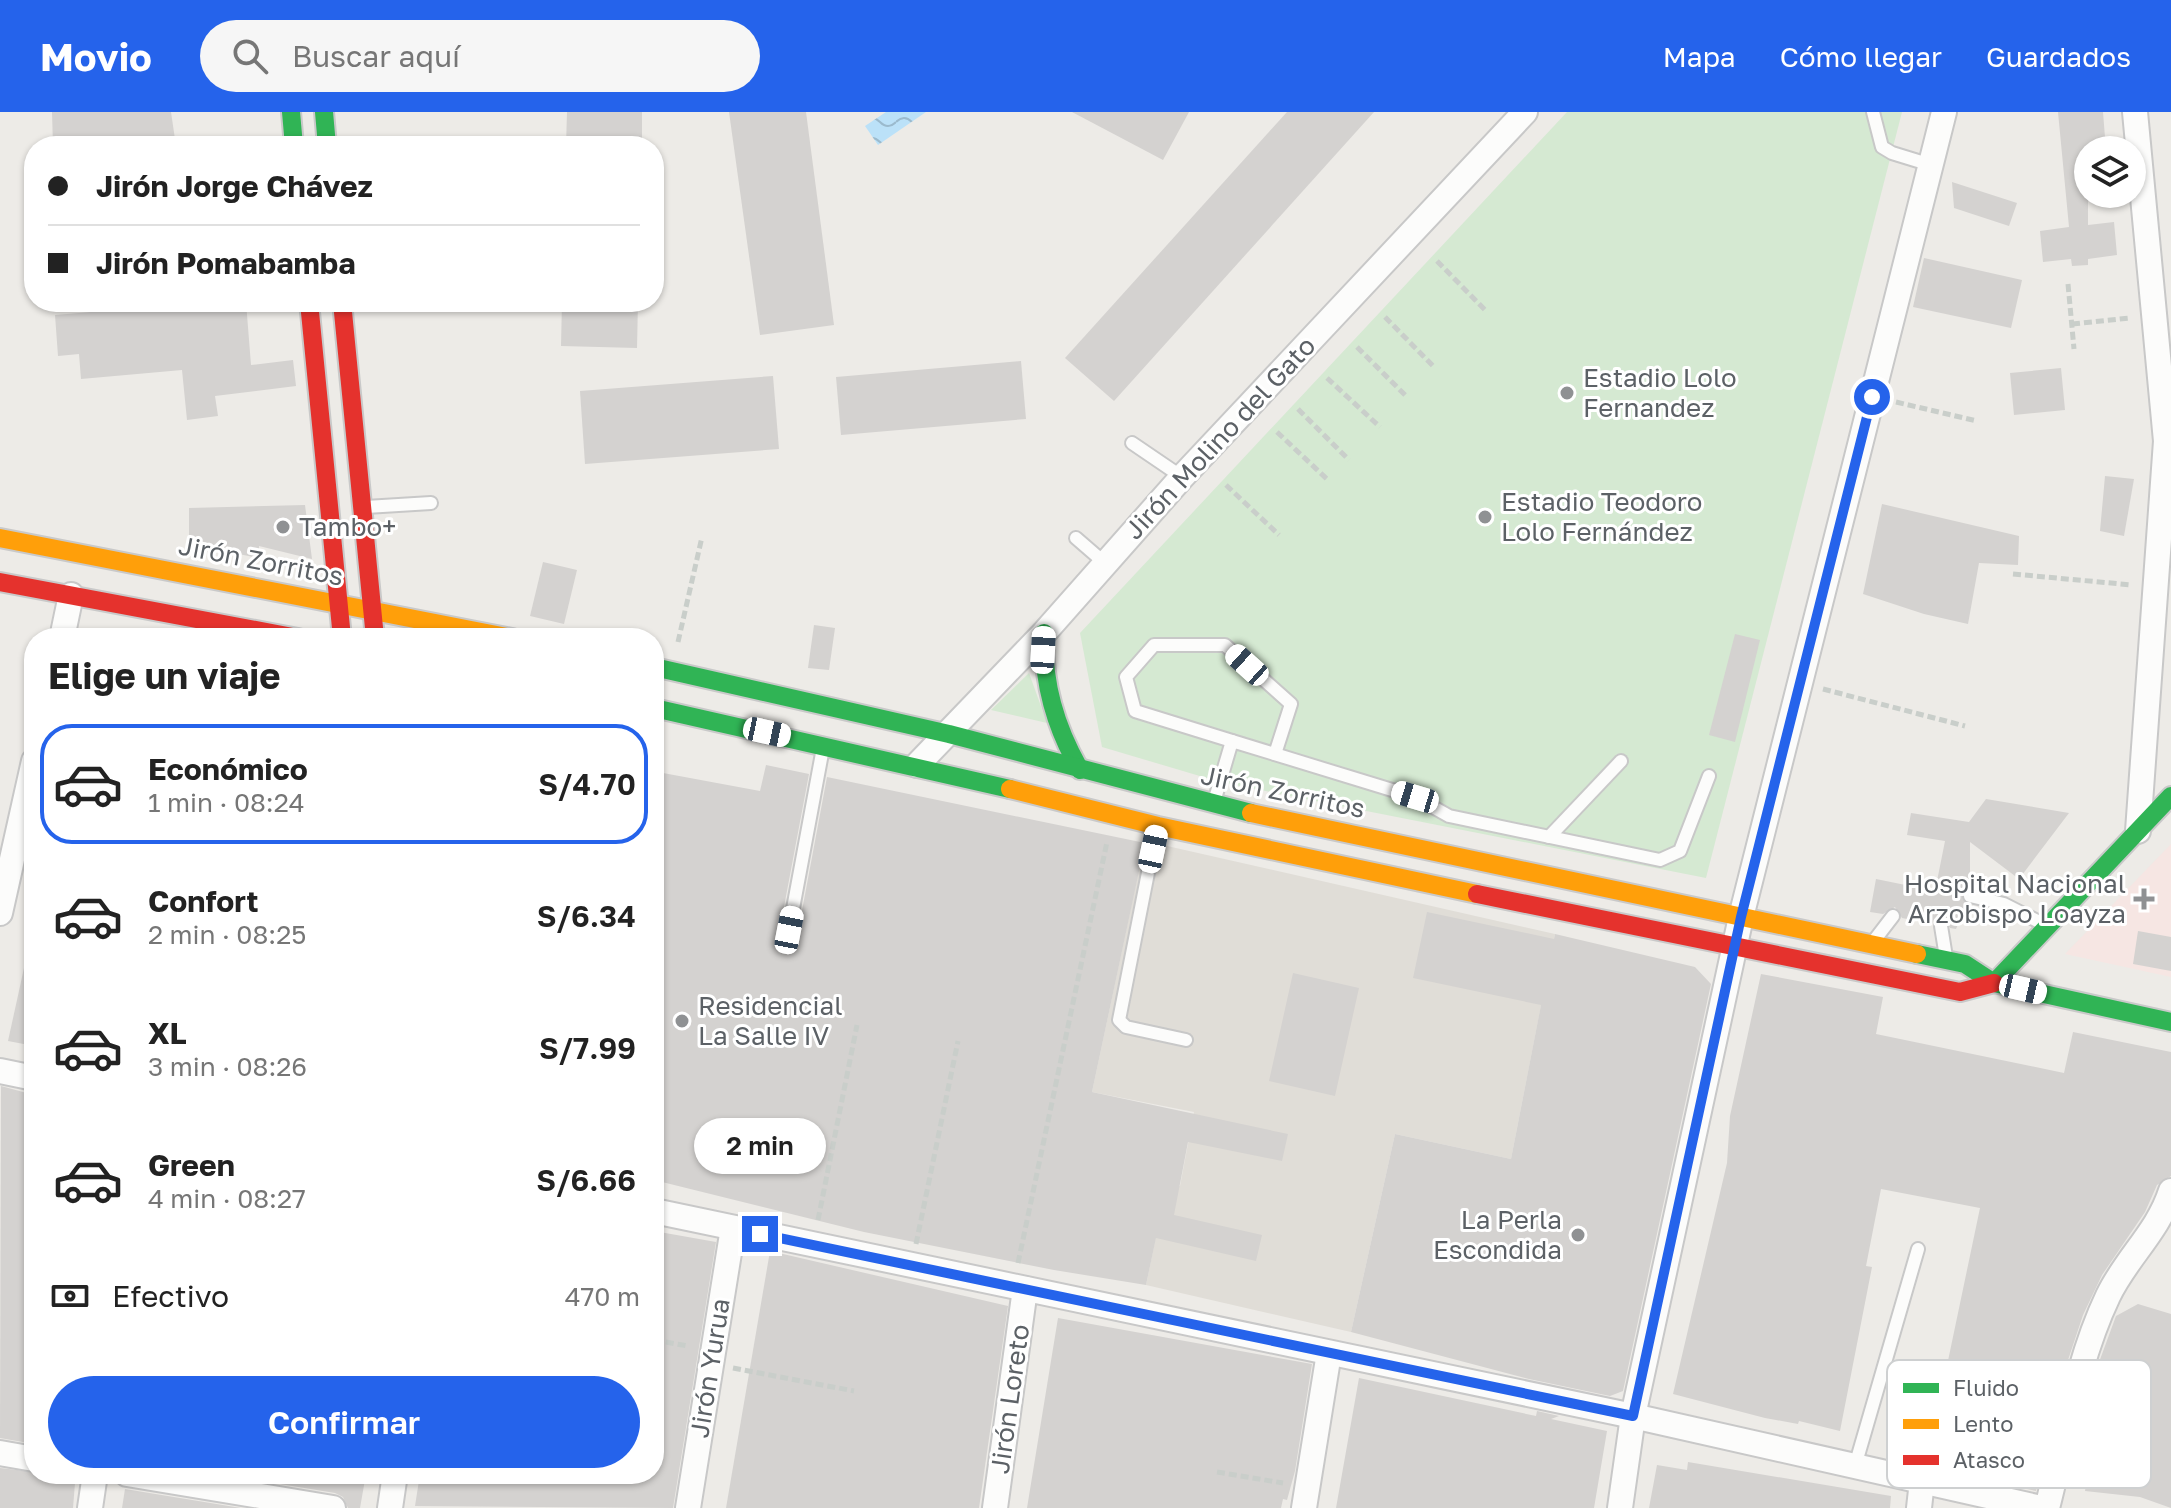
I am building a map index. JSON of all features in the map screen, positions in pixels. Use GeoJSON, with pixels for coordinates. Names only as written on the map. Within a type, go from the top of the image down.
{"type":"FeatureCollection","features":[{"type":"Feature","properties":{"kind":"main road"},"geometry":{"type":"LineString","coordinates":[[291,112],[293,136]]}},
{"type":"Feature","properties":{"kind":"main road"},"geometry":{"type":"LineString","coordinates":[[324,112],[326,136]]}},
{"type":"Feature","properties":{"kind":"main road"},"geometry":{"type":"LineString","coordinates":[[310,312],[341,628]]}},
{"type":"Feature","properties":{"kind":"main road"},"geometry":{"type":"LineString","coordinates":[[311,322],[340,312]]}},
{"type":"Feature","properties":{"kind":"main road"},"geometry":{"type":"LineString","coordinates":[[343,312],[374,628]]}},
{"type":"Feature","properties":{"kind":"main road","name":"Jirón Zorritos"},"geometry":{"type":"LineString","coordinates":[[0,538],[463,628]]}},
{"type":"Feature","properties":{"kind":"main road"},"geometry":{"type":"LineString","coordinates":[[0,582],[245,628]]}},
{"type":"Feature","properties":{"kind":"main road"},"geometry":{"type":"LineString","coordinates":[[1044,633],[1049,700],[1059,731],[1080,770]]}},
{"type":"Feature","properties":{"kind":"main road","name":"Jirón Zorritos"},"geometry":{"type":"LineString","coordinates":[[664,669],[949,734],[1213,805],[1965,964],[1994,983],[2171,1022]]}},
{"type":"Feature","properties":{"kind":"main road","name":"Jirón Zorritos"},"geometry":{"type":"LineString","coordinates":[[664,710],[917,765],[1158,826],[1734,948],[1960,992],[1994,983]]}},
{"type":"Feature","properties":{"kind":"main road"},"geometry":{"type":"LineString","coordinates":[[1994,983],[2171,796]]}},
{"type":"Feature","properties":{"kind":"street","name":"Jirón Molino del Gato"},"geometry":{"type":"LineString","coordinates":[[917,765],[1044,633],[1182,477],[1525,112]]}},
{"type":"Feature","properties":{"kind":"street"},"geometry":{"type":"LineString","coordinates":[[1620,1508],[1633,1416],[1741,917],[1944,112]]}},
{"type":"Feature","properties":{"kind":"street"},"geometry":{"type":"LineString","coordinates":[[2135,112],[2166,441],[2153,587],[2138,831]]}},
{"type":"Feature","properties":{"kind":"street"},"geometry":{"type":"LineString","coordinates":[[64,628],[71,595]]}},
{"type":"Feature","properties":{"kind":"street"},"geometry":{"type":"LineString","coordinates":[[0,913],[24,806]]}},
{"type":"Feature","properties":{"kind":"street"},"geometry":{"type":"LineString","coordinates":[[0,1071],[24,1076]]}},
{"type":"Feature","properties":{"kind":"street"},"geometry":{"type":"LineString","coordinates":[[2086,1360],[2094,1329],[2110,1292],[2157,1226],[2171,1191]]}},
{"type":"Feature","properties":{"kind":"street"},"geometry":{"type":"LineString","coordinates":[[664,1213],[1633,1416],[1887,1473]]}},
{"type":"Feature","properties":{"kind":"street","name":"Jirón Yurua"},"geometry":{"type":"LineString","coordinates":[[688,1508],[733,1228]]}},
{"type":"Feature","properties":{"kind":"street","name":"Jirón Loreto"},"geometry":{"type":"LineString","coordinates":[[995,1508],[1019,1288]]}},
{"type":"Feature","properties":{"kind":"street"},"geometry":{"type":"LineString","coordinates":[[1306,1497],[1329,1353]]}},
{"type":"Feature","properties":{"kind":"street"},"geometry":{"type":"LineString","coordinates":[[0,1453],[24,1457]]}},
{"type":"Feature","properties":{"kind":"street"},"geometry":{"type":"LineString","coordinates":[[90,1508],[94,1484]]}},
{"type":"Feature","properties":{"kind":"street"},"geometry":{"type":"LineString","coordinates":[[188,1484],[333,1508]]}},
{"type":"Feature","properties":{"kind":"street"},"geometry":{"type":"LineString","coordinates":[[390,1508],[394,1484]]}},
{"type":"Feature","properties":{"kind":"street"},"geometry":{"type":"LineString","coordinates":[[1919,1508],[1921,1488]]}},
{"type":"Feature","properties":{"kind":"street"},"geometry":{"type":"LineString","coordinates":[[1953,1488],[2041,1508]]}},
{"type":"Feature","properties":{"kind":"street"},"geometry":{"type":"LineString","coordinates":[[2047,1508],[2052,1488]]}},
{"type":"Feature","properties":{"kind":"lane"},"geometry":{"type":"LineString","coordinates":[[1873,112],[1882,147],[1931,165]]}},
{"type":"Feature","properties":{"kind":"lane"},"geometry":{"type":"LineString","coordinates":[[1132,443],[1182,477]]}},
{"type":"Feature","properties":{"kind":"lane"},"geometry":{"type":"LineString","coordinates":[[362,508],[431,503]]}},
{"type":"Feature","properties":{"kind":"lane"},"geometry":{"type":"LineString","coordinates":[[1076,538],[1106,564]]}},
{"type":"Feature","properties":{"kind":"lane"},"geometry":{"type":"LineString","coordinates":[[1275,754],[1291,704],[1225,645],[1154,645],[1126,677],[1135,711],[1232,741],[1415,797],[1449,816],[1660,860],[1671,858],[1680,851],[1709,776]]}},
{"type":"Feature","properties":{"kind":"lane"},"geometry":{"type":"LineString","coordinates":[[1213,805],[1232,741]]}},
{"type":"Feature","properties":{"kind":"lane"},"geometry":{"type":"LineString","coordinates":[[789,930],[824,745]]}},
{"type":"Feature","properties":{"kind":"lane"},"geometry":{"type":"LineString","coordinates":[[1549,837],[1621,761]]}},
{"type":"Feature","properties":{"kind":"lane"},"geometry":{"type":"LineString","coordinates":[[1158,826],[1119,1020],[1126,1027],[1186,1040]]}},
{"type":"Feature","properties":{"kind":"lane"},"geometry":{"type":"LineString","coordinates":[[1970,896],[2004,904],[2047,927]]}},
{"type":"Feature","properties":{"kind":"lane"},"geometry":{"type":"LineString","coordinates":[[1872,944],[1893,916]]}},
{"type":"Feature","properties":{"kind":"lane"},"geometry":{"type":"LineString","coordinates":[[1941,926],[1947,960]]}},
{"type":"Feature","properties":{"kind":"lane"},"geometry":{"type":"LineString","coordinates":[[1855,1466],[1918,1249]]}},
{"type":"Feature","properties":{"kind":"path"},"geometry":{"type":"LineString","coordinates":[[1437,261],[1487,312]]}},
{"type":"Feature","properties":{"kind":"path"},"geometry":{"type":"LineString","coordinates":[[2068,284],[2074,349]]}},
{"type":"Feature","properties":{"kind":"path"},"geometry":{"type":"LineString","coordinates":[[2072,324],[2154,316]]}},
{"type":"Feature","properties":{"kind":"path"},"geometry":{"type":"LineString","coordinates":[[1385,317],[1435,368]]}},
{"type":"Feature","properties":{"kind":"path"},"geometry":{"type":"LineString","coordinates":[[1357,347],[1407,397]]}},
{"type":"Feature","properties":{"kind":"path"},"geometry":{"type":"LineString","coordinates":[[1327,378],[1380,427]]}},
{"type":"Feature","properties":{"kind":"path"},"geometry":{"type":"LineString","coordinates":[[1872,397],[1977,421]]}},
{"type":"Feature","properties":{"kind":"path"},"geometry":{"type":"LineString","coordinates":[[1298,409],[1349,460]]}},
{"type":"Feature","properties":{"kind":"path"},"geometry":{"type":"LineString","coordinates":[[1277,432],[1329,481]]}},
{"type":"Feature","properties":{"kind":"path"},"geometry":{"type":"LineString","coordinates":[[1226,485],[1279,535]]}},
{"type":"Feature","properties":{"kind":"path"},"geometry":{"type":"LineString","coordinates":[[664,666],[702,537]]}},
{"type":"Feature","properties":{"kind":"path"},"geometry":{"type":"LineString","coordinates":[[2013,574],[2153,587]]}},
{"type":"Feature","properties":{"kind":"path"},"geometry":{"type":"LineString","coordinates":[[1800,684],[1965,726]]}},
{"type":"Feature","properties":{"kind":"path"},"geometry":{"type":"LineString","coordinates":[[1019,1288],[1113,815]]}},
{"type":"Feature","properties":{"kind":"path"},"geometry":{"type":"LineString","coordinates":[[814,1245],[857,1025]]}},
{"type":"Feature","properties":{"kind":"path"},"geometry":{"type":"LineString","coordinates":[[911,1266],[958,1041]]}},
{"type":"Feature","properties":{"kind":"path"},"geometry":{"type":"LineString","coordinates":[[664,1343],[854,1391]]}},
{"type":"Feature","properties":{"kind":"path"},"geometry":{"type":"LineString","coordinates":[[1217,1472],[1306,1497]]}},
{"type":"Feature","properties":{"kind":"shaded area"},"geometry":{"type":"Polygon","coordinates":[[[1145,841],[1555,934],[1511,1159],[1395,1134],[1351,1332],[1146,1285],[1167,1184],[1180,1186],[1194,1112],[1092,1092],[1145,841]]]}},
{"type":"Feature","properties":{"kind":"shaded area","name":"Hospital Nacional Arzobispo Loayza"},"geometry":{"type":"Polygon","coordinates":[[[2171,844],[2171,977],[2065,954],[2171,844]]]}},
{"type":"Feature","properties":{"kind":"green space","name":"Estadio Lolo Fernandez"},"geometry":{"type":"Polygon","coordinates":[[[1567,112],[1902,112],[1706,878],[1220,782],[1102,747],[1080,633],[1567,112]]]}},
{"type":"Feature","properties":{"kind":"green space"},"geometry":{"type":"Polygon","coordinates":[[[1029,673],[1047,723],[991,710],[1029,673]]]}},
{"type":"Feature","properties":{"kind":"water"},"geometry":{"type":"Polygon","coordinates":[[[886,112],[926,112],[878,145],[865,126],[886,112]]]}},
{"type":"Feature","properties":{"kind":"building"},"geometry":{"type":"Polygon","coordinates":[[[52,112],[171,112],[175,136],[53,136],[52,112]]]}},
{"type":"Feature","properties":{"kind":"building"},"geometry":{"type":"Polygon","coordinates":[[[567,112],[642,112],[642,136],[566,136],[567,112]]]}},
{"type":"Feature","properties":{"kind":"building"},"geometry":{"type":"Polygon","coordinates":[[[729,112],[806,112],[834,325],[760,335],[729,112]]]}},
{"type":"Feature","properties":{"kind":"building"},"geometry":{"type":"Polygon","coordinates":[[[1072,112],[1189,112],[1163,160],[1072,112]]]}},
{"type":"Feature","properties":{"kind":"building"},"geometry":{"type":"Polygon","coordinates":[[[1287,112],[1374,112],[1114,401],[1065,358],[1287,112]]]}},
{"type":"Feature","properties":{"kind":"building"},"geometry":{"type":"Polygon","coordinates":[[[2058,112],[2103,112],[2105,136],[2074,136],[2074,208],[2088,208],[2088,225],[2114,222],[2117,255],[2088,259],[2088,265],[2072,266],[2071,259],[2043,262],[2040,231],[2069,227],[2058,112]]]}},
{"type":"Feature","properties":{"kind":"building"},"geometry":{"type":"Polygon","coordinates":[[[1952,182],[2017,203],[2009,226],[1954,208],[1952,182]]]}},
{"type":"Feature","properties":{"kind":"building"},"geometry":{"type":"Polygon","coordinates":[[[1924,258],[2022,280],[2011,328],[1913,307],[1924,258]]]}},
{"type":"Feature","properties":{"kind":"building"},"geometry":{"type":"Polygon","coordinates":[[[91,312],[247,312],[251,365],[293,360],[296,386],[215,396],[218,416],[187,420],[182,370],[81,379],[79,354],[58,356],[55,315],[91,312]]]}},
{"type":"Feature","properties":{"kind":"building"},"geometry":{"type":"Polygon","coordinates":[[[562,312],[638,312],[637,348],[561,346],[562,312]]]}},
{"type":"Feature","properties":{"kind":"building"},"geometry":{"type":"Polygon","coordinates":[[[1021,361],[1026,419],[841,435],[836,377],[1021,361]]]}},
{"type":"Feature","properties":{"kind":"building"},"geometry":{"type":"Polygon","coordinates":[[[2061,368],[2065,410],[2014,415],[2010,373],[2061,368]]]}},
{"type":"Feature","properties":{"kind":"building"},"geometry":{"type":"Polygon","coordinates":[[[773,376],[779,449],[585,464],[580,391],[773,376]]]}},
{"type":"Feature","properties":{"kind":"building"},"geometry":{"type":"Polygon","coordinates":[[[2105,476],[2134,479],[2124,536],[2100,531],[2105,476]]]}},
{"type":"Feature","properties":{"kind":"building"},"geometry":{"type":"Polygon","coordinates":[[[1882,504],[2019,536],[2018,565],[1979,563],[1968,624],[1924,614],[1863,594],[1882,504]]]}},
{"type":"Feature","properties":{"kind":"building"},"geometry":{"type":"Polygon","coordinates":[[[305,505],[312,559],[259,546],[259,558],[189,544],[189,508],[305,505]]]}},
{"type":"Feature","properties":{"kind":"building"},"geometry":{"type":"Polygon","coordinates":[[[543,562],[577,570],[564,624],[530,616],[543,562]]]}},
{"type":"Feature","properties":{"kind":"building"},"geometry":{"type":"Polygon","coordinates":[[[814,625],[835,628],[829,670],[808,668],[814,625]]]}},
{"type":"Feature","properties":{"kind":"building"},"geometry":{"type":"Polygon","coordinates":[[[1735,634],[1760,640],[1735,742],[1709,735],[1735,634]]]}},
{"type":"Feature","properties":{"kind":"building"},"geometry":{"type":"Polygon","coordinates":[[[766,765],[809,774],[780,928],[787,939],[798,932],[827,777],[1145,843],[1092,1092],[1288,1134],[1282,1161],[1188,1142],[1174,1215],[1262,1235],[1256,1261],[1156,1238],[1146,1285],[864,1232],[664,1182],[664,773],[760,791],[766,765]]]}},
{"type":"Feature","properties":{"kind":"building"},"geometry":{"type":"Polygon","coordinates":[[[1986,799],[2069,813],[2019,879],[1970,842],[1970,887],[1962,893],[1967,904],[1956,929],[1950,928],[1943,917],[1932,924],[1902,918],[1895,907],[1883,914],[1870,912],[1876,879],[1935,891],[1945,841],[1907,835],[1911,813],[1969,822],[1986,799]]]}},
{"type":"Feature","properties":{"kind":"building"},"geometry":{"type":"Polygon","coordinates":[[[1427,912],[1554,939],[1555,934],[1695,967],[1711,984],[1623,1391],[1610,1396],[1529,1379],[1351,1332],[1395,1134],[1511,1159],[1541,1005],[1413,978],[1427,912]]]}},
{"type":"Feature","properties":{"kind":"building"},"geometry":{"type":"Polygon","coordinates":[[[2138,931],[2171,937],[2171,971],[2133,964],[2138,931]]]}},
{"type":"Feature","properties":{"kind":"building"},"geometry":{"type":"Polygon","coordinates":[[[24,968],[24,1044],[8,1041],[24,968]]]}},
{"type":"Feature","properties":{"kind":"building"},"geometry":{"type":"Polygon","coordinates":[[[1293,973],[1359,988],[1335,1096],[1269,1081],[1293,973]]]}},
{"type":"Feature","properties":{"kind":"building"},"geometry":{"type":"Polygon","coordinates":[[[1761,974],[1883,997],[1876,1034],[2064,1073],[2073,1032],[2171,1052],[2171,1176],[2157,1185],[2145,1212],[2102,1275],[2083,1315],[2068,1360],[1948,1360],[1980,1208],[1881,1189],[1866,1266],[1872,1267],[1840,1431],[1799,1421],[1798,1424],[1765,1418],[1673,1394],[1727,1163],[1730,1116],[1761,974]]]}},
{"type":"Feature","properties":{"kind":"building"},"geometry":{"type":"Polygon","coordinates":[[[1,1086],[24,1092],[24,1442],[0,1438],[1,1086]]]}},
{"type":"Feature","properties":{"kind":"building"},"geometry":{"type":"Polygon","coordinates":[[[664,1233],[716,1242],[673,1508],[415,1506],[418,1484],[664,1484],[664,1233]]]}},
{"type":"Feature","properties":{"kind":"building"},"geometry":{"type":"Polygon","coordinates":[[[770,1251],[1008,1306],[979,1508],[726,1508],[770,1251]]]}},
{"type":"Feature","properties":{"kind":"building"},"geometry":{"type":"Polygon","coordinates":[[[2138,1304],[2171,1314],[2171,1508],[2140,1497],[2085,1491],[2085,1488],[2151,1488],[2151,1360],[2100,1360],[2116,1316],[2138,1304]]]}},
{"type":"Feature","properties":{"kind":"building"},"geometry":{"type":"Polygon","coordinates":[[[1058,1318],[1312,1364],[1295,1471],[1287,1500],[1283,1499],[1281,1508],[1027,1508],[1058,1318]]]}},
{"type":"Feature","properties":{"kind":"building"},"geometry":{"type":"Polygon","coordinates":[[[1359,1378],[1536,1416],[1537,1411],[1559,1416],[1551,1419],[1607,1431],[1594,1508],[1336,1508],[1359,1378]]]}},
{"type":"Feature","properties":{"kind":"building"},"geometry":{"type":"Polygon","coordinates":[[[1688,1462],[1891,1496],[1890,1508],[1649,1508],[1657,1465],[1687,1470],[1688,1462]]]}},
{"type":"Feature","properties":{"kind":"building"},"geometry":{"type":"Polygon","coordinates":[[[0,1468],[24,1471],[24,1484],[75,1484],[73,1508],[0,1508],[0,1468]]]}},
{"type":"Feature","properties":{"kind":"building"},"geometry":{"type":"Polygon","coordinates":[[[280,1484],[364,1484],[360,1508],[348,1508],[343,1497],[280,1484]]]}},
{"type":"Feature","properties":{"kind":"building"},"geometry":{"type":"Polygon","coordinates":[[[125,1489],[241,1508],[122,1508],[125,1489]]]}},
{"type":"Feature","properties":{"kind":"traffic: fast"},"geometry":{"type":"LineString","coordinates":[[291,112],[293,136]]}},
{"type":"Feature","properties":{"kind":"traffic: fast"},"geometry":{"type":"LineString","coordinates":[[324,112],[326,136]]}},
{"type":"Feature","properties":{"kind":"traffic: fast"},"geometry":{"type":"LineString","coordinates":[[1044,633],[1052,704],[1080,770]]}},
{"type":"Feature","properties":{"kind":"traffic: fast"},"geometry":{"type":"LineString","coordinates":[[664,669],[949,734],[1251,813]]}},
{"type":"Feature","properties":{"kind":"traffic: fast"},"geometry":{"type":"LineString","coordinates":[[664,710],[1010,789]]}},
{"type":"Feature","properties":{"kind":"traffic: fast"},"geometry":{"type":"LineString","coordinates":[[1994,983],[2171,796]]}},
{"type":"Feature","properties":{"kind":"traffic: fast"},"geometry":{"type":"LineString","coordinates":[[1917,954],[1965,964],[1994,983],[2171,1022]]}},
{"type":"Feature","properties":{"kind":"traffic: slow"},"geometry":{"type":"LineString","coordinates":[[0,538],[461,628]]}},
{"type":"Feature","properties":{"kind":"traffic: slow"},"geometry":{"type":"LineString","coordinates":[[1010,789],[1158,826],[1477,894]]}},
{"type":"Feature","properties":{"kind":"traffic: slow"},"geometry":{"type":"LineString","coordinates":[[1251,813],[1917,954]]}},
{"type":"Feature","properties":{"kind":"traffic: jam"},"geometry":{"type":"LineString","coordinates":[[310,312],[341,628]]}},
{"type":"Feature","properties":{"kind":"traffic: jam"},"geometry":{"type":"LineString","coordinates":[[343,312],[374,628]]}},
{"type":"Feature","properties":{"kind":"traffic: jam"},"geometry":{"type":"LineString","coordinates":[[0,582],[245,628]]}},
{"type":"Feature","properties":{"kind":"traffic: jam"},"geometry":{"type":"LineString","coordinates":[[1477,894],[1960,992],[1994,983]]}},
{"type":"Feature","properties":{"kind":"place","name":"Estadio Lolo Fernandez"},"geometry":{"type":"Point","coordinates":[1567,393]}},
{"type":"Feature","properties":{"kind":"place","name":"Estadio Teodoro Lolo Fernández"},"geometry":{"type":"Point","coordinates":[1485,517]}},
{"type":"Feature","properties":{"kind":"place","name":"Tambo+"},"geometry":{"type":"Point","coordinates":[283,527]}},
{"type":"Feature","properties":{"kind":"place","name":"Hospital Nacional Arzobispo Loayza"},"geometry":{"type":"Point","coordinates":[2144,899]}},
{"type":"Feature","properties":{"kind":"place","name":"Residencial La Salle IV"},"geometry":{"type":"Point","coordinates":[682,1021]}},
{"type":"Feature","properties":{"kind":"place","name":"La Perla Escondida"},"geometry":{"type":"Point","coordinates":[1578,1235]}},
{"type":"Feature","properties":{"kind":"route"},"geometry":{"type":"LineString","coordinates":[[760,1234],[1633,1416],[1741,917],[1872,397]]}}]}
